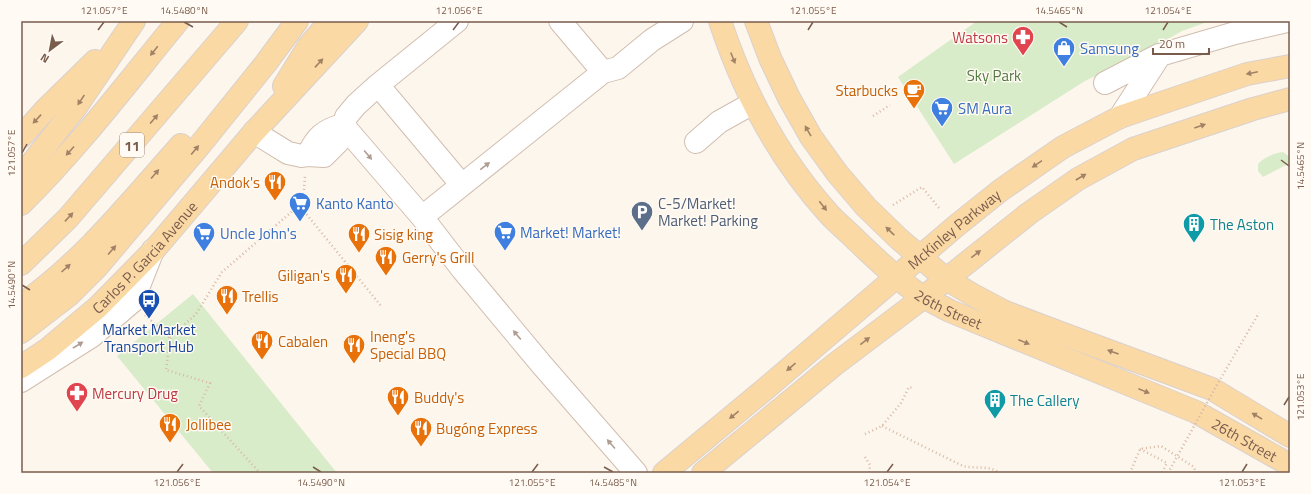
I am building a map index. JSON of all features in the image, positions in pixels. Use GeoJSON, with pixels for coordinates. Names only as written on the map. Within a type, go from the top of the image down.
{"type":"FeatureCollection","features":[{"type":"Feature","properties":{"kind":"main road"},"geometry":{"type":"LineString","coordinates":[[21,137],[46,109],[134,21]]}},
{"type":"Feature","properties":{"kind":"main road"},"geometry":{"type":"LineString","coordinates":[[21,177],[76,107],[134,21]]}},
{"type":"Feature","properties":{"kind":"main road"},"geometry":{"type":"LineString","coordinates":[[21,204],[85,135],[178,21]]}},
{"type":"Feature","properties":{"kind":"main road","name":"11"},"geometry":{"type":"LineString","coordinates":[[21,264],[68,218],[237,21]]}},
{"type":"Feature","properties":{"kind":"main road"},"geometry":{"type":"LineString","coordinates":[[29,300],[84,252],[132,201],[252,60],[289,21]]}},
{"type":"Feature","properties":{"kind":"main road"},"geometry":{"type":"LineString","coordinates":[[21,332],[69,295],[97,267],[200,145],[266,63],[297,21]]}},
{"type":"Feature","properties":{"kind":"main road","name":"Carlos P. Garcia Avenue"},"geometry":{"type":"LineString","coordinates":[[254,132],[308,48],[330,21]]}},
{"type":"Feature","properties":{"kind":"main road","name":"Carlos P. Garcia Avenue"},"geometry":{"type":"LineString","coordinates":[[21,367],[48,349],[98,307],[154,250],[254,132],[357,21]]}},
{"type":"Feature","properties":{"kind":"main road","name":"26th Street"},"geometry":{"type":"LineString","coordinates":[[720,21],[730,50],[756,108],[787,160],[828,213],[876,260],[924,297],[950,311],[1196,412],[1290,465]]}},
{"type":"Feature","properties":{"kind":"main road","name":"26th Street"},"geometry":{"type":"LineString","coordinates":[[756,21],[770,58],[786,92],[811,137],[837,173],[866,207],[898,238],[946,279],[1005,312],[1212,389],[1290,436]]}},
{"type":"Feature","properties":{"kind":"main road","name":"McKinley Parkway"},"geometry":{"type":"LineString","coordinates":[[664,473],[1000,190],[1063,147],[1120,117],[1247,74],[1290,66]]}},
{"type":"Feature","properties":{"kind":"main road"},"geometry":{"type":"LineString","coordinates":[[703,473],[834,365],[924,297],[1028,214],[1078,179],[1133,149],[1253,109],[1290,99]]}},
{"type":"Feature","properties":{"kind":"lane"},"geometry":{"type":"LineString","coordinates":[[560,21],[603,72]]}},
{"type":"Feature","properties":{"kind":"lane"},"geometry":{"type":"LineString","coordinates":[[422,217],[603,72],[618,68],[653,31],[682,21]]}},
{"type":"Feature","properties":{"kind":"lane"},"geometry":{"type":"LineString","coordinates":[[1105,83],[1160,55],[1235,33],[1287,21]]}},
{"type":"Feature","properties":{"kind":"lane"},"geometry":{"type":"LineString","coordinates":[[343,125],[346,117],[356,105],[378,85],[452,26]]}},
{"type":"Feature","properties":{"kind":"lane"},"geometry":{"type":"LineString","coordinates":[[1120,117],[1160,55]]}},
{"type":"Feature","properties":{"kind":"lane"},"geometry":{"type":"LineString","coordinates":[[378,85],[462,184]]}},
{"type":"Feature","properties":{"kind":"lane"},"geometry":{"type":"LineString","coordinates":[[699,146],[719,122],[756,108]]}},
{"type":"Feature","properties":{"kind":"lane"},"geometry":{"type":"LineString","coordinates":[[254,132],[288,152],[302,156],[308,155],[313,143],[329,129],[343,125]]}},
{"type":"Feature","properties":{"kind":"lane"},"geometry":{"type":"LineString","coordinates":[[343,125],[422,217],[462,269],[542,365],[636,473]]}},
{"type":"Feature","properties":{"kind":"lane"},"geometry":{"type":"LineString","coordinates":[[21,381],[92,336],[133,301],[154,250]]}},
{"type":"Feature","properties":{"kind":"path"},"geometry":{"type":"LineString","coordinates":[[873,116],[890,105]]}},
{"type":"Feature","properties":{"kind":"path"},"geometry":{"type":"LineString","coordinates":[[260,473],[199,406],[210,383],[166,370],[170,338],[196,314],[222,272],[303,202],[308,155]]}},
{"type":"Feature","properties":{"kind":"path"},"geometry":{"type":"LineString","coordinates":[[890,207],[922,187],[939,208]]}},
{"type":"Feature","properties":{"kind":"path"},"geometry":{"type":"LineString","coordinates":[[299,205],[382,306]]}},
{"type":"Feature","properties":{"kind":"path"},"geometry":{"type":"LineString","coordinates":[[133,301],[146,317],[170,338]]}},
{"type":"Feature","properties":{"kind":"path"},"geometry":{"type":"LineString","coordinates":[[1168,473],[1259,313]]}},
{"type":"Feature","properties":{"kind":"path"},"geometry":{"type":"LineString","coordinates":[[865,434],[882,426],[901,403],[909,387],[913,388]]}},
{"type":"Feature","properties":{"kind":"path"},"geometry":{"type":"LineString","coordinates":[[882,426],[963,466],[971,468],[994,469],[999,473]]}},
{"type":"Feature","properties":{"kind":"path"},"geometry":{"type":"LineString","coordinates":[[1140,449],[1160,446],[1194,467],[1196,473]]}},
{"type":"Feature","properties":{"kind":"path"},"geometry":{"type":"LineString","coordinates":[[1130,473],[1140,449]]}},
{"type":"Feature","properties":{"kind":"path"},"geometry":{"type":"LineString","coordinates":[[1140,449],[1167,463],[1162,473]]}},
{"type":"Feature","properties":{"kind":"path"},"geometry":{"type":"LineString","coordinates":[[865,457],[870,465],[869,473]]}},
{"type":"Feature","properties":{"kind":"green space","name":"Sky Park"},"geometry":{"type":"Polygon","coordinates":[[[977,21],[1210,21],[1182,31],[1149,50],[1085,81],[954,164],[898,77],[977,21]]]}},
{"type":"Feature","properties":{"kind":"green space"},"geometry":{"type":"Polygon","coordinates":[[[1283,152],[1290,157],[1290,163],[1263,177],[1258,171],[1258,164],[1276,153],[1283,152]]]}},
{"type":"Feature","properties":{"kind":"green space"},"geometry":{"type":"Polygon","coordinates":[[[193,294],[337,473],[213,473],[117,356],[193,294]]]}},
{"type":"Feature","properties":{"kind":"place","name":"Watsons"},"geometry":{"type":"Point","coordinates":[1023,56]}},
{"type":"Feature","properties":{"kind":"place","name":"Samsung"},"geometry":{"type":"Point","coordinates":[1064,68]}},
{"type":"Feature","properties":{"kind":"place","name":"Starbucks"},"geometry":{"type":"Point","coordinates":[914,110]}},
{"type":"Feature","properties":{"kind":"place","name":"SM Aura"},"geometry":{"type":"Point","coordinates":[942,128]}},
{"type":"Feature","properties":{"kind":"place","name":"Andok's"},"geometry":{"type":"Point","coordinates":[275,202]}},
{"type":"Feature","properties":{"kind":"place","name":"Kanto Kanto"},"geometry":{"type":"Point","coordinates":[300,222]}},
{"type":"Feature","properties":{"kind":"place","name":"C-5/Market! Market! Parking"},"geometry":{"type":"Point","coordinates":[642,232]}},
{"type":"Feature","properties":{"kind":"place","name":"The Aston"},"geometry":{"type":"Point","coordinates":[1194,244]}},
{"type":"Feature","properties":{"kind":"place","name":"Uncle John's"},"geometry":{"type":"Point","coordinates":[204,252]}},
{"type":"Feature","properties":{"kind":"place","name":"Market! Market!"},"geometry":{"type":"Point","coordinates":[505,252]}},
{"type":"Feature","properties":{"kind":"place","name":"Sisig king"},"geometry":{"type":"Point","coordinates":[359,254]}},
{"type":"Feature","properties":{"kind":"place","name":"Gerry's Grill"},"geometry":{"type":"Point","coordinates":[386,276]}},
{"type":"Feature","properties":{"kind":"place","name":"Giligan's"},"geometry":{"type":"Point","coordinates":[346,294]}},
{"type":"Feature","properties":{"kind":"place","name":"Trellis"},"geometry":{"type":"Point","coordinates":[227,316]}},
{"type":"Feature","properties":{"kind":"place","name":"Market Market Transport Hub"},"geometry":{"type":"Point","coordinates":[149,320]}},
{"type":"Feature","properties":{"kind":"place","name":"Cabalen"},"geometry":{"type":"Point","coordinates":[262,360]}},
{"type":"Feature","properties":{"kind":"place","name":"Ineng's Special BBQ"},"geometry":{"type":"Point","coordinates":[354,364]}},
{"type":"Feature","properties":{"kind":"place","name":"Mercury Drug"},"geometry":{"type":"Point","coordinates":[77,412]}},
{"type":"Feature","properties":{"kind":"place","name":"Buddy's"},"geometry":{"type":"Point","coordinates":[398,416]}},
{"type":"Feature","properties":{"kind":"place","name":"The Callery"},"geometry":{"type":"Point","coordinates":[995,420]}},
{"type":"Feature","properties":{"kind":"place","name":"Jollibee"},"geometry":{"type":"Point","coordinates":[170,444]}},
{"type":"Feature","properties":{"kind":"place","name":"Bugóng Express"},"geometry":{"type":"Point","coordinates":[421,448]}}]}
